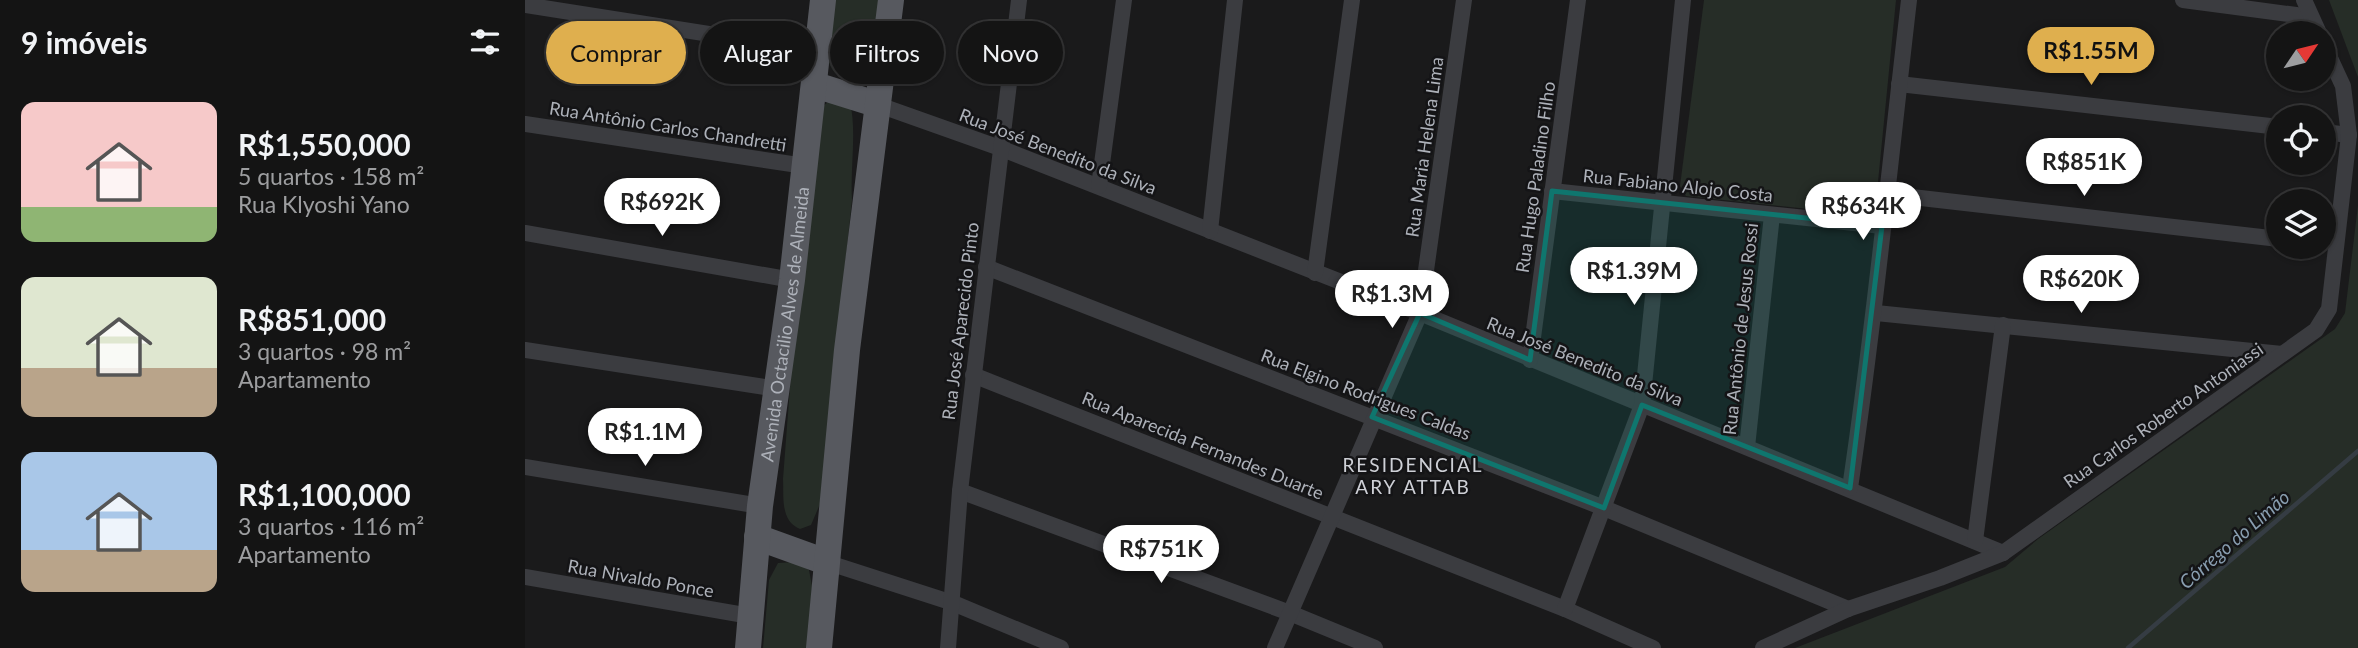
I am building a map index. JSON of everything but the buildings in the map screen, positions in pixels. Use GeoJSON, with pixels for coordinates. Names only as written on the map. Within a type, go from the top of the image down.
{"type":"FeatureCollection","features":[{"type":"Feature","properties":{"kind":"main road","name":"Avenida Octacilio Alves de Almeida"},"geometry":{"type":"LineString","coordinates":[[748,648],[760,506],[792,280],[823,0]]}},
{"type":"Feature","properties":{"kind":"main road"},"geometry":{"type":"LineString","coordinates":[[819,648],[876,104],[891,0]]}},
{"type":"Feature","properties":{"kind":"main road"},"geometry":{"type":"LineString","coordinates":[[815,85],[876,104]]}},
{"type":"Feature","properties":{"kind":"main road"},"geometry":{"type":"LineString","coordinates":[[757,537],[827,562]]}},
{"type":"Feature","properties":{"kind":"street","name":"Rua José Aparecido Pinto"},"geometry":{"type":"LineString","coordinates":[[949,648],[960,491],[1019,0]]}},
{"type":"Feature","properties":{"kind":"street"},"geometry":{"type":"LineString","coordinates":[[1099,186],[1124,0]]}},
{"type":"Feature","properties":{"kind":"street"},"geometry":{"type":"LineString","coordinates":[[1210,231],[1235,0]]}},
{"type":"Feature","properties":{"kind":"street"},"geometry":{"type":"LineString","coordinates":[[1315,273],[1352,0]]}},
{"type":"Feature","properties":{"kind":"street","name":"Rua Maria Helena Lima"},"geometry":{"type":"LineString","coordinates":[[1275,648],[1372,417],[1420,313],[1464,0]]}},
{"type":"Feature","properties":{"kind":"street","name":"Rua Hugo Paladino Filho"},"geometry":{"type":"LineString","coordinates":[[1530,360],[1578,0]]}},
{"type":"Feature","properties":{"kind":"street"},"geometry":{"type":"LineString","coordinates":[[1565,609],[1642,405],[1683,0]]}},
{"type":"Feature","properties":{"kind":"street"},"geometry":{"type":"LineString","coordinates":[[1850,488],[1876,313],[1882,226],[1909,0]]}},
{"type":"Feature","properties":{"kind":"street"},"geometry":{"type":"LineString","coordinates":[[2183,0],[2311,17]]}},
{"type":"Feature","properties":{"kind":"street"},"geometry":{"type":"LineString","coordinates":[[2304,0],[2313,21]]}},
{"type":"Feature","properties":{"kind":"street"},"geometry":{"type":"LineString","coordinates":[[525,5],[817,51]]}},
{"type":"Feature","properties":{"kind":"street","name":"Rua Carlos Roberto Antoniassi"},"geometry":{"type":"LineString","coordinates":[[2336,71],[2343,86],[2349,135],[2336,210]]}},
{"type":"Feature","properties":{"kind":"street"},"geometry":{"type":"LineString","coordinates":[[1899,85],[2266,126]]}},
{"type":"Feature","properties":{"kind":"street","name":"Rua José Benedito da Silva"},"geometry":{"type":"LineString","coordinates":[[876,104],[1099,186],[1420,313],[2003,553]]}},
{"type":"Feature","properties":{"kind":"street","name":"Rua Antônio Carlos Chandretti"},"geometry":{"type":"LineString","coordinates":[[525,124],[805,166]]}},
{"type":"Feature","properties":{"kind":"street"},"geometry":{"type":"LineString","coordinates":[[2336,133],[2349,135]]}},
{"type":"Feature","properties":{"kind":"street","name":"Rua Fabiano Alojo Costa"},"geometry":{"type":"LineString","coordinates":[[1552,191],[1882,226]]}},
{"type":"Feature","properties":{"kind":"street"},"geometry":{"type":"LineString","coordinates":[[1886,194],[2266,238]]}},
{"type":"Feature","properties":{"kind":"street","name":"Rua Antônio de Jesus Rossi"},"geometry":{"type":"LineString","coordinates":[[1747,447],[1772,215]]}},
{"type":"Feature","properties":{"kind":"street"},"geometry":{"type":"LineString","coordinates":[[525,233],[792,280]]}},
{"type":"Feature","properties":{"kind":"street","name":"Rua Carlos Roberto Antoniassi"},"geometry":{"type":"LineString","coordinates":[[1763,648],[1848,609],[2003,553],[2316,330],[2329,309],[2330,259]]}},
{"type":"Feature","properties":{"kind":"street","name":"Rua Elgino Rodrigues Caldas"},"geometry":{"type":"LineString","coordinates":[[986,267],[1604,508],[1848,609]]}},
{"type":"Feature","properties":{"kind":"street"},"geometry":{"type":"LineString","coordinates":[[1876,313],[2282,354]]}},
{"type":"Feature","properties":{"kind":"street"},"geometry":{"type":"LineString","coordinates":[[1975,541],[2003,325]]}},
{"type":"Feature","properties":{"kind":"street"},"geometry":{"type":"LineString","coordinates":[[525,350],[778,389]]}},
{"type":"Feature","properties":{"kind":"street","name":"Rua Aparecida Fernandes Duarte"},"geometry":{"type":"LineString","coordinates":[[973,375],[1565,609],[1653,648]]}},
{"type":"Feature","properties":{"kind":"street"},"geometry":{"type":"LineString","coordinates":[[525,467],[760,506]]}},
{"type":"Feature","properties":{"kind":"street"},"geometry":{"type":"LineString","coordinates":[[960,491],[1290,613],[1375,648]]}},
{"type":"Feature","properties":{"kind":"street"},"geometry":{"type":"LineString","coordinates":[[827,562],[953,603],[1061,648]]}},
{"type":"Feature","properties":{"kind":"street","name":"Rua Nivaldo Ponce"},"geometry":{"type":"LineString","coordinates":[[525,577],[750,616]]}},
{"type":"Feature","properties":{"kind":"highlighted area"},"geometry":{"type":"Polygon","coordinates":[[[1552,191],[1882,226],[1850,488],[1642,405],[1604,508],[1372,417],[1420,313],[1530,360],[1552,191]]]}},
{"type":"Feature","properties":{"kind":"shaded area"},"geometry":{"type":"Polygon","coordinates":[[[835,0],[881,0],[877,21],[831,21],[835,0]]]}},
{"type":"Feature","properties":{"kind":"shaded area"},"geometry":{"type":"Polygon","coordinates":[[[1704,0],[1896,0],[1876,202],[1865,215],[1686,196],[1680,186],[1704,0]]]}},
{"type":"Feature","properties":{"kind":"shaded area"},"geometry":{"type":"Polygon","coordinates":[[[2329,0],[2358,0],[2358,77],[2329,0]]]}},
{"type":"Feature","properties":{"kind":"shaded area"},"geometry":{"type":"Polygon","coordinates":[[[830,26],[830,63],[827,49],[830,26]]]}},
{"type":"Feature","properties":{"kind":"shaded area"},"geometry":{"type":"Polygon","coordinates":[[[836,96],[850,102],[852,114],[852,200],[820,504],[811,525],[800,529],[786,514],[783,479],[800,256],[823,106],[836,96]]]}},
{"type":"Feature","properties":{"kind":"shaded area"},"geometry":{"type":"Polygon","coordinates":[[[2358,205],[2358,648],[1795,648],[2005,567],[2038,539],[2335,329],[2345,313],[2358,205]]]}},
{"type":"Feature","properties":{"kind":"shaded area"},"geometry":{"type":"Polygon","coordinates":[[[795,562],[809,570],[812,586],[808,648],[763,648],[769,580],[778,563],[795,562]]]}},
{"type":"Feature","properties":{"kind":"waterway","name":"Córrego do Limão"},"geometry":{"type":"LineString","coordinates":[[2128,648],[2358,451]]}},
{"type":"Feature","properties":{"kind":"district","name":"RESIDENCIAL ARY ATTAB"},"geometry":{"type":"Point","coordinates":[1413,475]}}]}
